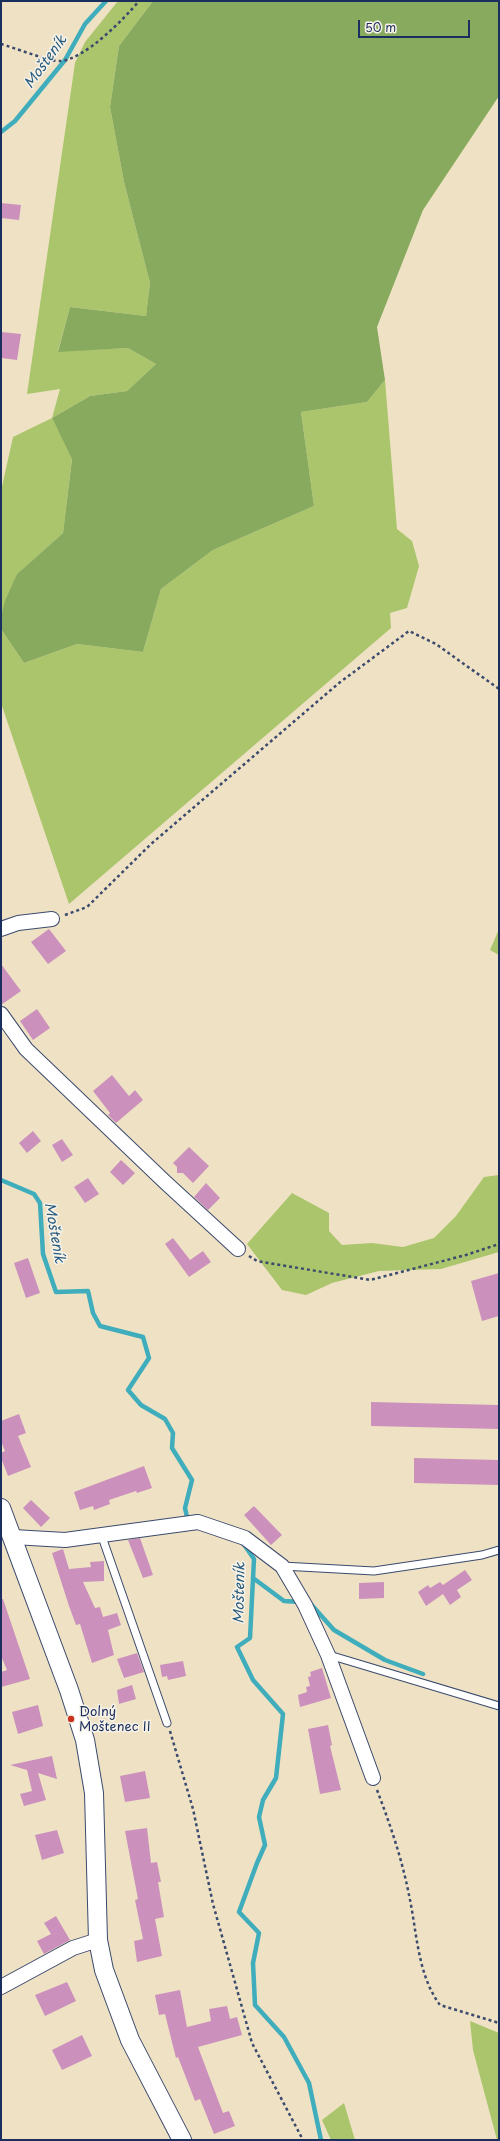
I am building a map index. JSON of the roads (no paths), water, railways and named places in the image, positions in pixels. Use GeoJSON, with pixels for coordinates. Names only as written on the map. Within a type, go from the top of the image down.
{"type":"FeatureCollection","features":[{"type":"Feature","properties":{"kind":"street"},"geometry":{"type":"LineString","coordinates":[[1,928],[18,923],[52,919]]}},
{"type":"Feature","properties":{"kind":"street"},"geometry":{"type":"LineString","coordinates":[[1,1014],[26,1049],[165,1182],[238,1248]]}},
{"type":"Feature","properties":{"kind":"street"},"geometry":{"type":"LineString","coordinates":[[1,1508],[69,1690],[88,1757],[96,1823],[98,1940],[104,1970],[120,2017],[139,2059],[182,2140]]}},
{"type":"Feature","properties":{"kind":"street"},"geometry":{"type":"LineString","coordinates":[[12,1537],[64,1540],[192,1523],[245,1538],[282,1566],[302,1601],[328,1655],[373,1778]]}},
{"type":"Feature","properties":{"kind":"street"},"geometry":{"type":"LineString","coordinates":[[1,1987],[73,1948],[98,1940]]}},
{"type":"Feature","properties":{"kind":"lane"},"geometry":{"type":"LineString","coordinates":[[101,1534],[167,1723]]}},
{"type":"Feature","properties":{"kind":"lane"},"geometry":{"type":"LineString","coordinates":[[282,1566],[374,1571],[482,1555],[499,1550]]}},
{"type":"Feature","properties":{"kind":"lane"},"geometry":{"type":"LineString","coordinates":[[328,1655],[499,1706]]}},
{"type":"Feature","properties":{"kind":"waterway","name":"Mošteník"},"geometry":{"type":"LineString","coordinates":[[1,132],[15,121],[65,60],[85,24],[106,1]]}},
{"type":"Feature","properties":{"kind":"waterway","name":"Mošteník"},"geometry":{"type":"LineString","coordinates":[[1,1180],[34,1194],[40,1203],[43,1254],[56,1292],[88,1291],[93,1313],[100,1326],[143,1337],[149,1358],[128,1390],[141,1405],[165,1419],[173,1433],[172,1448],[192,1480],[185,1508],[187,1517],[192,1518]]}},
{"type":"Feature","properties":{"kind":"waterway","name":"Mošteník"},"geometry":{"type":"LineString","coordinates":[[243,1543],[254,1559],[250,1638],[237,1647],[253,1680],[283,1714],[276,1778],[263,1800],[259,1817],[265,1845],[239,1912],[259,1933],[253,1963],[255,2005],[284,2037],[309,2083],[321,2140]]}},
{"type":"Feature","properties":{"kind":"waterway"},"geometry":{"type":"LineString","coordinates":[[253,1578],[284,1601],[300,1602]]}},
{"type":"Feature","properties":{"kind":"waterway"},"geometry":{"type":"LineString","coordinates":[[309,1602],[334,1630],[385,1660],[423,1674]]}},
{"type":"Feature","properties":{"kind":"place","name":"Dolný Moštenec II"},"geometry":{"type":"Point","coordinates":[71,1719]}}]}
